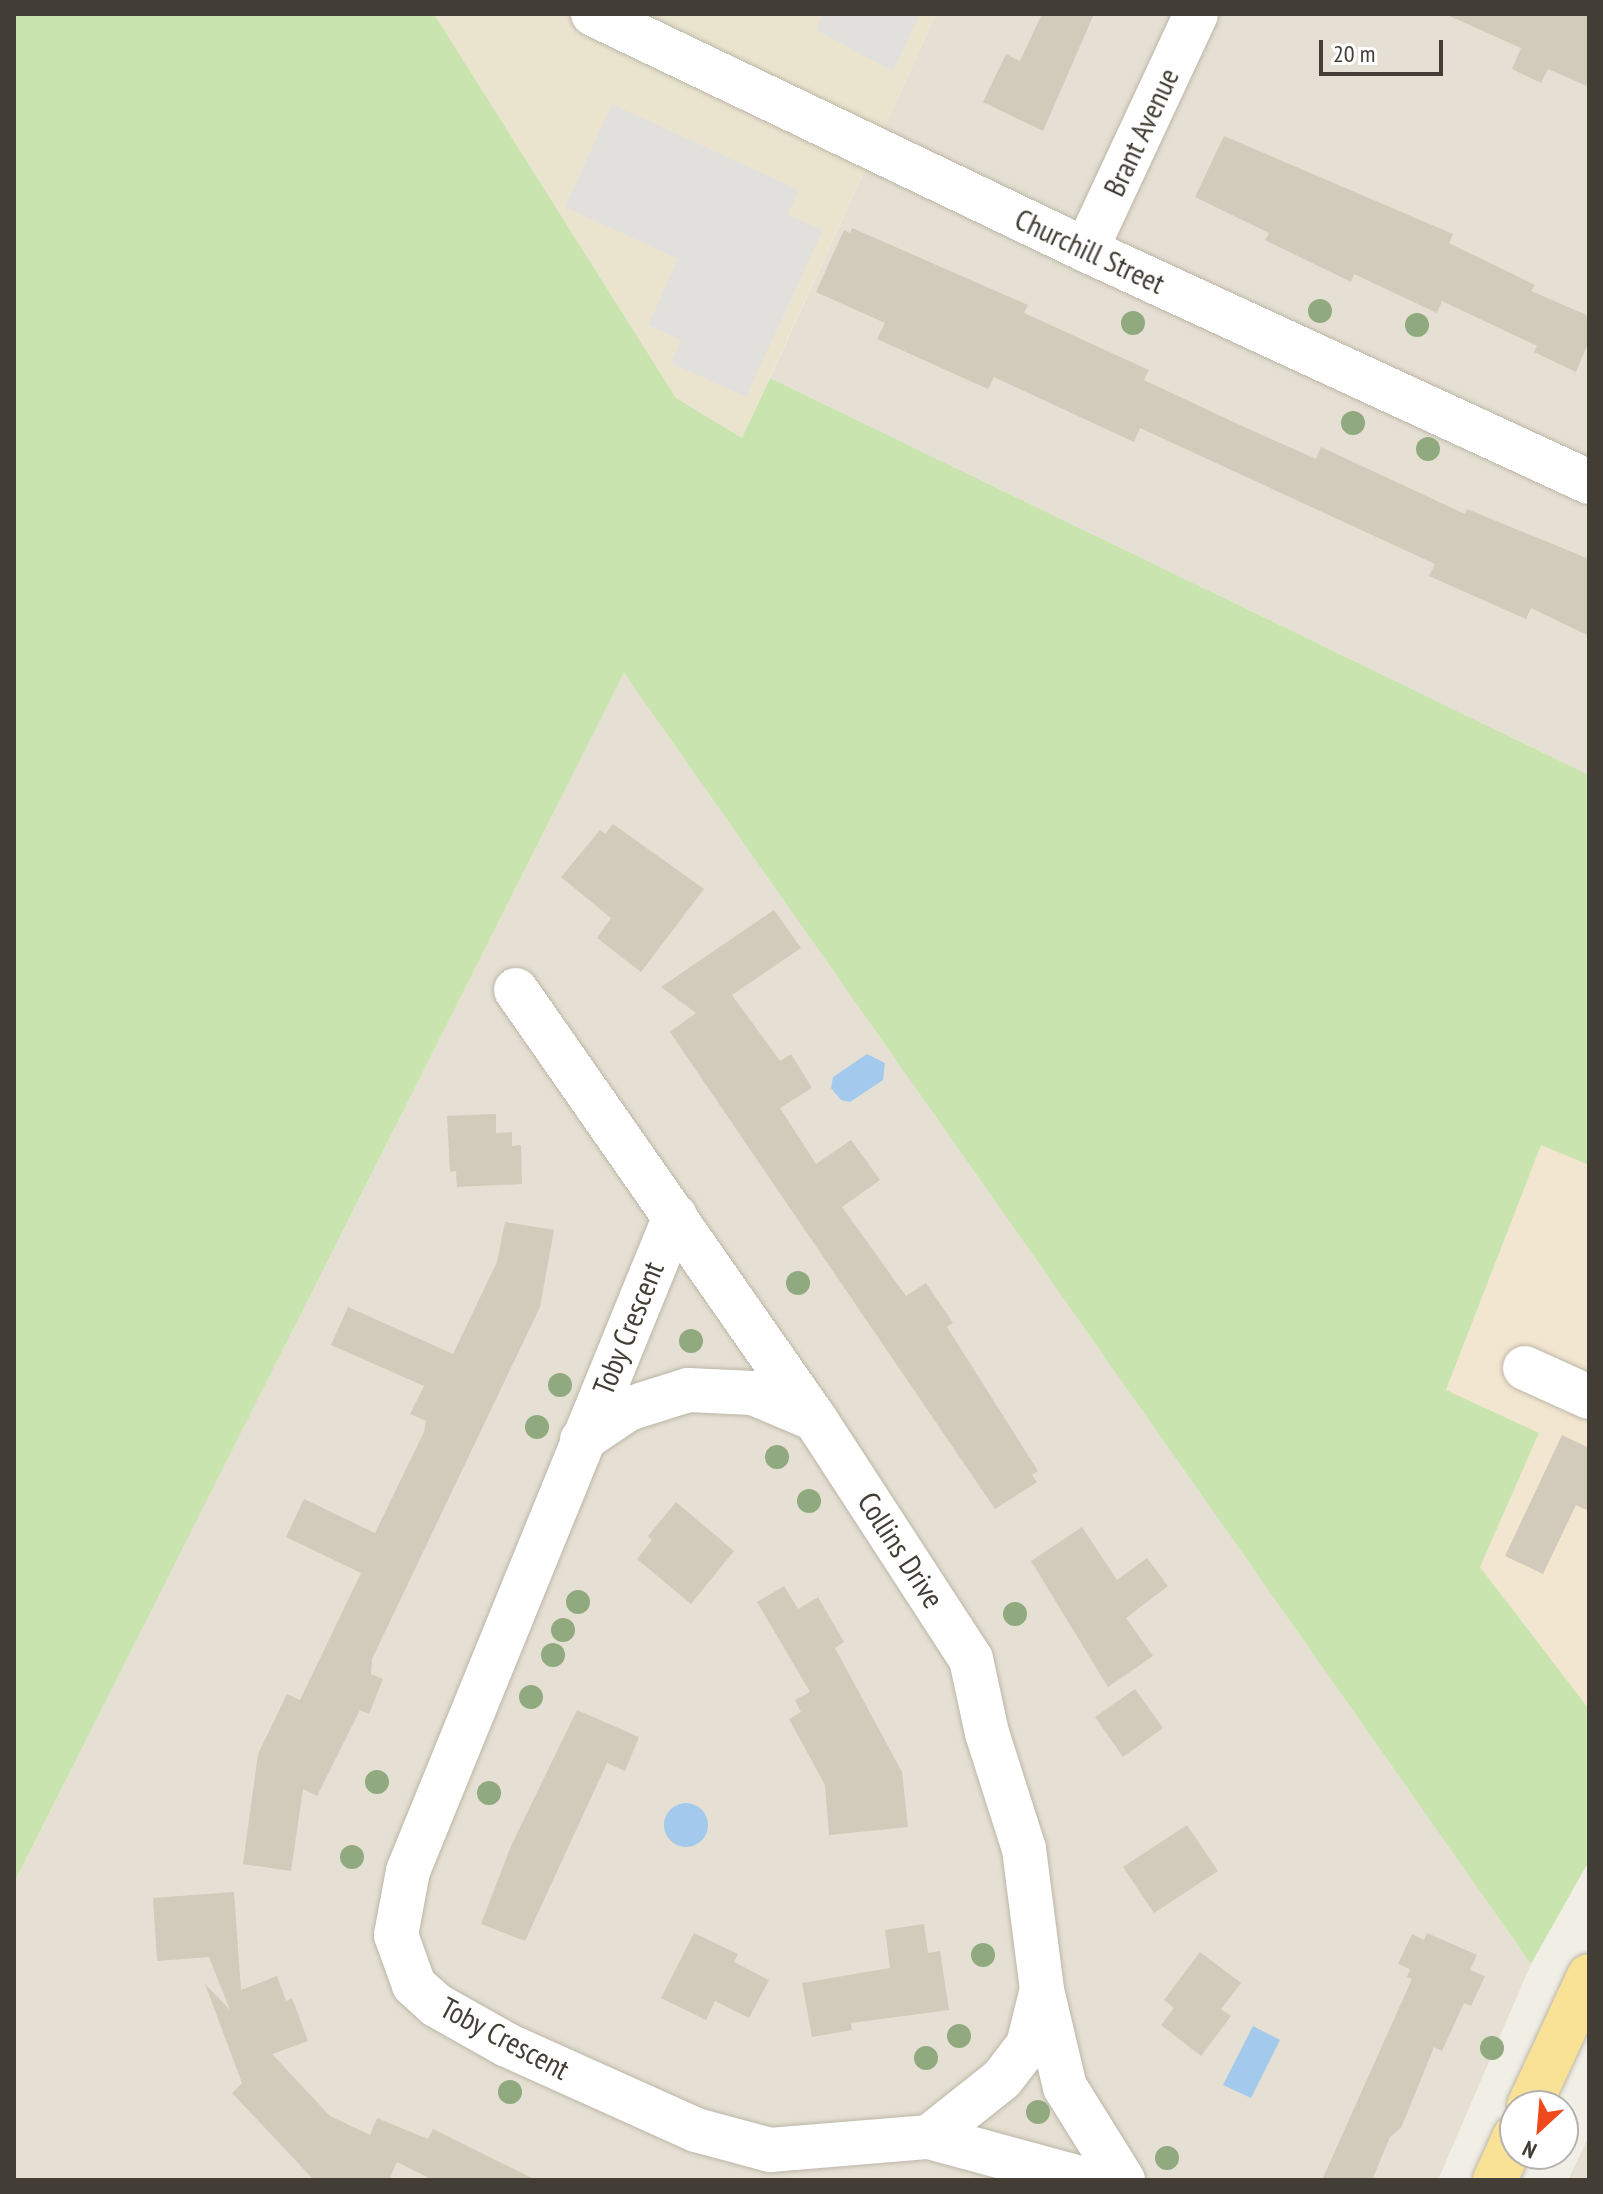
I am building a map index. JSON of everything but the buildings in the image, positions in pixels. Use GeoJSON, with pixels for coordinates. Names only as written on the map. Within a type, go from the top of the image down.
{"type":"FeatureCollection","features":[{"type":"Feature","properties":{"kind":"main road"},"geometry":{"type":"LineString","coordinates":[[1536,2090],[1589,1976]]}},
{"type":"Feature","properties":{"kind":"street","name":"Churchill Street"},"geometry":{"type":"LineString","coordinates":[[593,14],[1086,250],[1589,482]]}},
{"type":"Feature","properties":{"kind":"street","name":"Brant Avenue"},"geometry":{"type":"LineString","coordinates":[[1086,250],[1196,14]]}},
{"type":"Feature","properties":{"kind":"street","name":"Collins Drive"},"geometry":{"type":"LineString","coordinates":[[516,990],[815,1419],[971,1659],[987,1733],[1024,1849],[1042,1990],[1065,2087],[1123,2180]]}},
{"type":"Feature","properties":{"kind":"street","name":"Toby Crescent"},"geometry":{"type":"LineString","coordinates":[[675,1216],[408,1871],[396,1935],[414,1985],[436,2005],[507,2045],[696,2130],[770,2150],[929,2137],[1087,2180]]}},
{"type":"Feature","properties":{"kind":"street"},"geometry":{"type":"LineString","coordinates":[[1525,1368],[1589,1397]]}},
{"type":"Feature","properties":{"kind":"street","name":"Toby Crescent"},"geometry":{"type":"LineString","coordinates":[[582,1440],[628,1409],[688,1390],[753,1393],[815,1419]]}},
{"type":"Feature","properties":{"kind":"street"},"geometry":{"type":"LineString","coordinates":[[929,2137],[1002,2079],[1028,2045],[1042,1990]]}},
{"type":"Feature","properties":{"kind":"shaded area"},"geometry":{"type":"Polygon","coordinates":[[[434,14],[936,14],[742,438],[676,398],[434,14]]]}},
{"type":"Feature","properties":{"kind":"shaded area"},"geometry":{"type":"Polygon","coordinates":[[[823,14],[920,14],[893,71],[816,30],[823,14]]]}},
{"type":"Feature","properties":{"kind":"shaded area"},"geometry":{"type":"Polygon","coordinates":[[[936,14],[1589,14],[1589,775],[770,378],[936,14]]]}},
{"type":"Feature","properties":{"kind":"shaded area"},"geometry":{"type":"Polygon","coordinates":[[[612,104],[799,190],[788,215],[823,230],[746,397],[671,363],[681,340],[648,325],[678,259],[565,207],[612,104]]]}},
{"type":"Feature","properties":{"kind":"shaded area"},"geometry":{"type":"Polygon","coordinates":[[[624,673],[1531,1964],[1438,2180],[14,2180],[14,1883],[624,673]]]}},
{"type":"Feature","properties":{"kind":"shaded area"},"geometry":{"type":"Polygon","coordinates":[[[1541,1144],[1589,1165],[1589,1709],[1480,1567],[1539,1433],[1446,1391],[1541,1144]]]}},
{"type":"Feature","properties":{"kind":"shaded area"},"geometry":{"type":"Polygon","coordinates":[[[1589,2136],[1589,2180],[1568,2180],[1573,2170],[1579,2170],[1579,2157],[1589,2136]]]}},
{"type":"Feature","properties":{"kind":"green space"},"geometry":{"type":"Polygon","coordinates":[[[14,14],[434,14],[676,398],[742,438],[770,378],[1589,775],[1589,1165],[1541,1145],[1446,1390],[1539,1433],[1480,1567],[1589,1709],[1589,1861],[1531,1964],[624,673],[14,1883],[14,14]]]}},
{"type":"Feature","properties":{"kind":"water"},"geometry":{"type":"Polygon","coordinates":[[[867,1054],[885,1063],[883,1080],[850,1102],[841,1100],[831,1088],[833,1077],[867,1054]]]}},
{"type":"Feature","properties":{"kind":"water"},"geometry":{"type":"Polygon","coordinates":[[[686,1803],[702,1809],[708,1825],[702,1841],[686,1847],[670,1841],[664,1825],[670,1809],[686,1803]]]}},
{"type":"Feature","properties":{"kind":"water"},"geometry":{"type":"Polygon","coordinates":[[[1253,2026],[1280,2040],[1251,2098],[1223,2085],[1253,2026]]]}}]}
